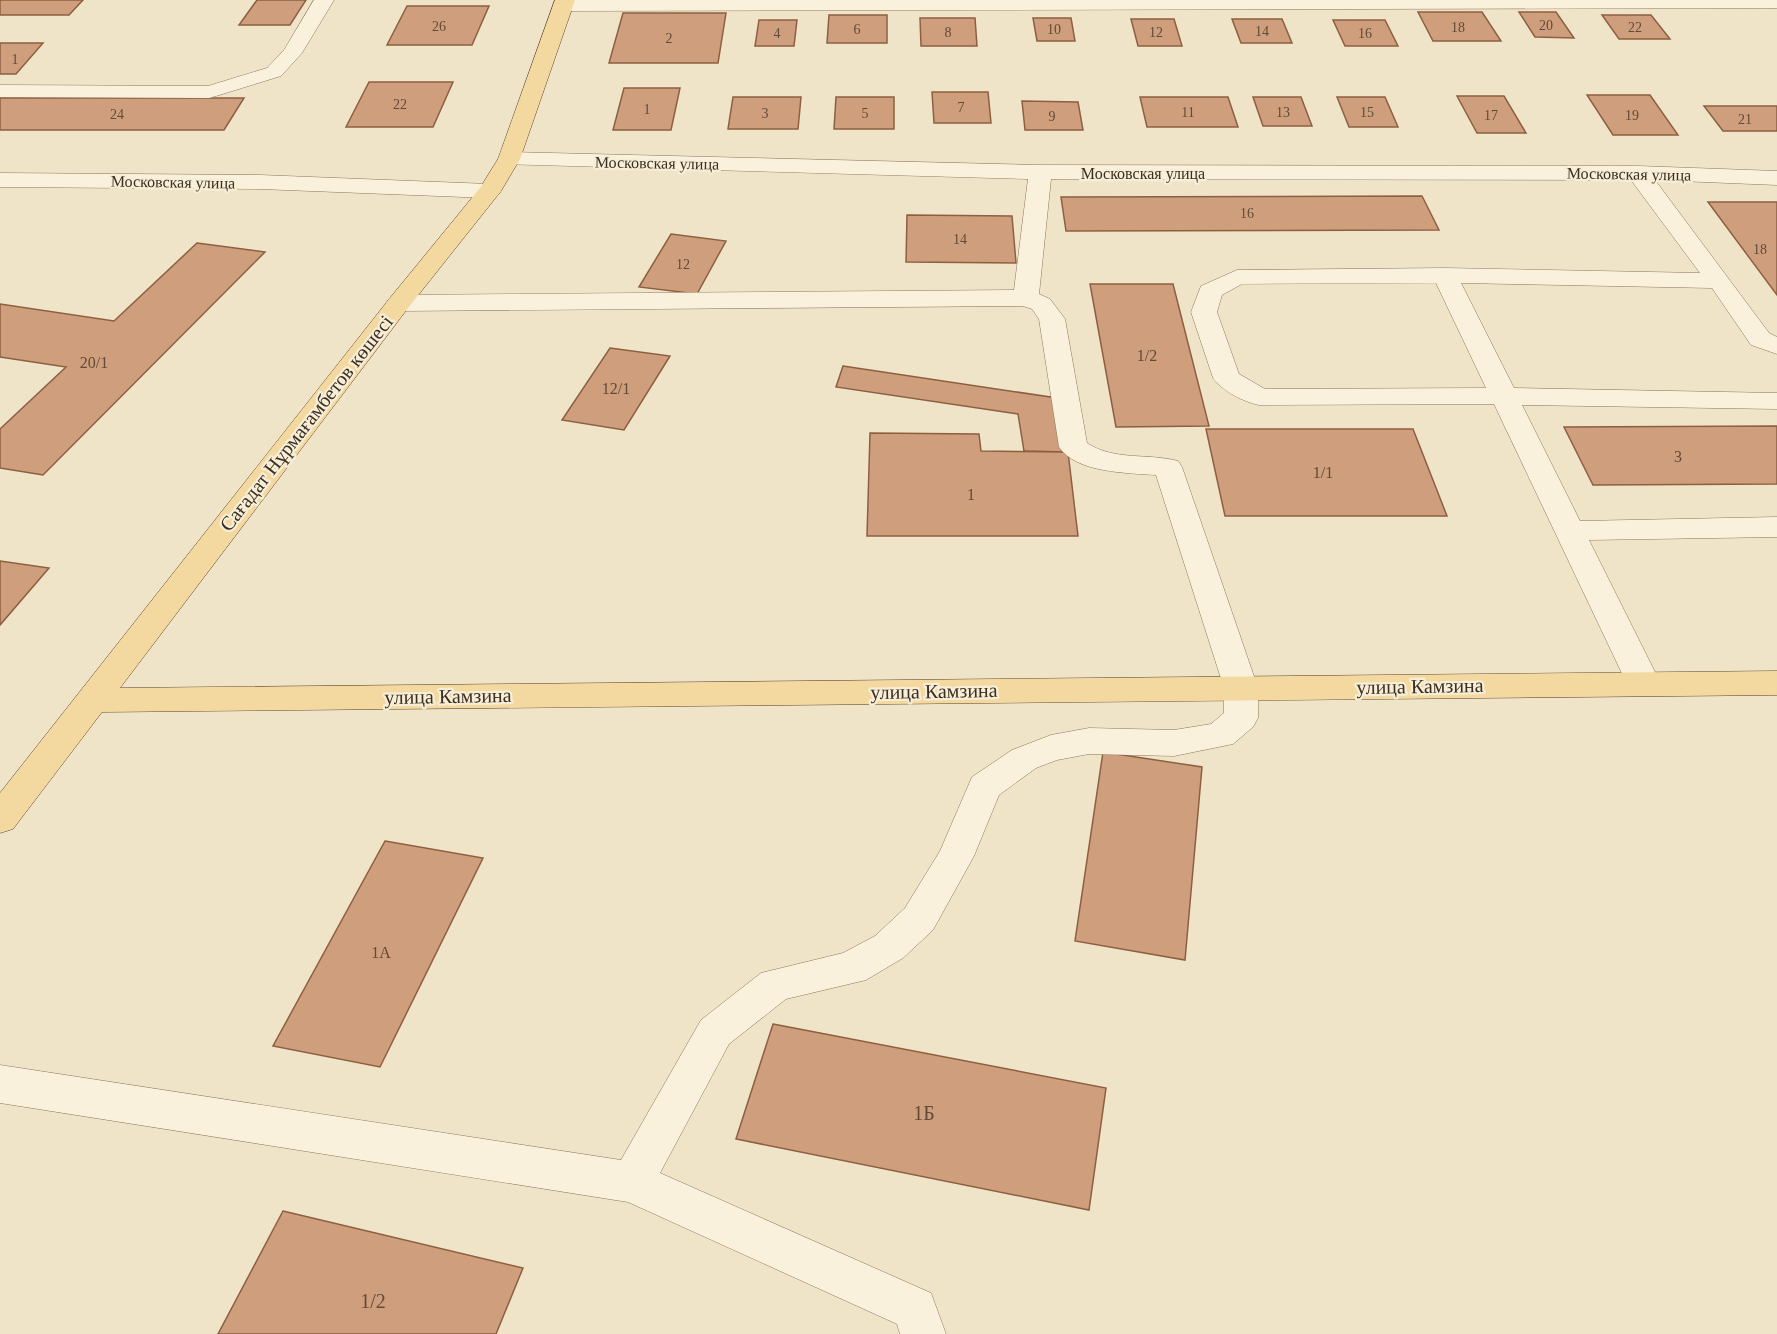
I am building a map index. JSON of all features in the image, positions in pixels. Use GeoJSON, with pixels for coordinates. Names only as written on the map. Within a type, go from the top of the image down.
{"type":"FeatureCollection","features":[{"type":"Feature","properties":{"kind":"main road","name":"Сағадат Нұрмағамбетов көшесі"},"geometry":{"type":"LineString","coordinates":[[0,819],[399,303],[489,191],[509,159],[564,2]]}},
{"type":"Feature","properties":{"kind":"main road","name":"улица Камзина"},"geometry":{"type":"LineString","coordinates":[[91,700],[1777,683]]}},
{"type":"Feature","properties":{"kind":"street"},"geometry":{"type":"LineString","coordinates":[[0,91],[209,92],[274,72],[292,53],[324,0]]}},
{"type":"Feature","properties":{"kind":"street"},"geometry":{"type":"LineString","coordinates":[[564,2],[1777,2]]}},
{"type":"Feature","properties":{"kind":"street","name":"Московская улица"},"geometry":{"type":"LineString","coordinates":[[509,159],[1040,172],[1638,173],[1777,178]]}},
{"type":"Feature","properties":{"kind":"street"},"geometry":{"type":"LineString","coordinates":[[1026,298],[1040,172]]}},
{"type":"Feature","properties":{"kind":"street"},"geometry":{"type":"LineString","coordinates":[[1638,173],[1760,339],[1777,346]]}},
{"type":"Feature","properties":{"kind":"street","name":"Московская улица"},"geometry":{"type":"LineString","coordinates":[[0,180],[260,182],[489,191]]}},
{"type":"Feature","properties":{"kind":"street"},"geometry":{"type":"LineString","coordinates":[[1719,281],[1444,275],[1237,277],[1210,291],[1204,312],[1227,378],[1259,397],[1505,396],[1777,400]]}},
{"type":"Feature","properties":{"kind":"street"},"geometry":{"type":"LineString","coordinates":[[1444,275],[1644,684]]}},
{"type":"Feature","properties":{"kind":"street"},"geometry":{"type":"LineString","coordinates":[[399,303],[1026,298],[1041,304],[1052,319],[1073,447],[1082,455],[1098,460],[1168,467],[1241,688],[1241,718],[1221,735],[1174,742],[1089,741],[1051,748],[1024,759],[985,787],[956,856],[919,920],[889,947],[852,968],[775,985],[715,1032],[632,1182]]}},
{"type":"Feature","properties":{"kind":"street"},"geometry":{"type":"LineString","coordinates":[[1571,531],[1777,527]]}},
{"type":"Feature","properties":{"kind":"street"},"geometry":{"type":"LineString","coordinates":[[0,1084],[632,1182],[915,1309],[923,1334]]}},
{"type":"Feature","properties":{"kind":"building"},"geometry":{"type":"Polygon","coordinates":[[[0,0],[83,0],[69,15],[0,15],[0,0]]]}},
{"type":"Feature","properties":{"kind":"building"},"geometry":{"type":"Polygon","coordinates":[[[257,0],[306,0],[290,25],[239,25],[257,0]]]}},
{"type":"Feature","properties":{"kind":"building"},"geometry":{"type":"Polygon","coordinates":[[[407,6],[489,6],[472,45],[387,45],[407,6]]]}},
{"type":"Feature","properties":{"kind":"building"},"geometry":{"type":"Polygon","coordinates":[[[1418,12],[1482,12],[1501,41],[1433,41],[1418,12]]]}},
{"type":"Feature","properties":{"kind":"building"},"geometry":{"type":"Polygon","coordinates":[[[1519,12],[1556,12],[1574,38],[1535,37],[1519,12]]]}},
{"type":"Feature","properties":{"kind":"building"},"geometry":{"type":"Polygon","coordinates":[[[623,13],[726,13],[718,63],[609,63],[623,13]]]}},
{"type":"Feature","properties":{"kind":"building"},"geometry":{"type":"Polygon","coordinates":[[[829,15],[887,15],[887,43],[827,43],[829,15]]]}},
{"type":"Feature","properties":{"kind":"building"},"geometry":{"type":"Polygon","coordinates":[[[1602,15],[1651,15],[1670,39],[1619,39],[1602,15]]]}},
{"type":"Feature","properties":{"kind":"building"},"geometry":{"type":"Polygon","coordinates":[[[920,18],[975,18],[977,46],[921,46],[920,18]]]}},
{"type":"Feature","properties":{"kind":"building"},"geometry":{"type":"Polygon","coordinates":[[[1033,18],[1071,18],[1075,41],[1037,41],[1033,18]]]}},
{"type":"Feature","properties":{"kind":"building"},"geometry":{"type":"Polygon","coordinates":[[[1131,19],[1174,19],[1182,46],[1138,46],[1131,19]]]}},
{"type":"Feature","properties":{"kind":"building"},"geometry":{"type":"Polygon","coordinates":[[[1232,19],[1282,19],[1292,43],[1241,43],[1232,19]]]}},
{"type":"Feature","properties":{"kind":"building"},"geometry":{"type":"Polygon","coordinates":[[[759,20],[797,20],[794,46],[755,46],[759,20]]]}},
{"type":"Feature","properties":{"kind":"building"},"geometry":{"type":"Polygon","coordinates":[[[1333,20],[1385,20],[1398,46],[1345,46],[1333,20]]]}},
{"type":"Feature","properties":{"kind":"building"},"geometry":{"type":"Polygon","coordinates":[[[0,43],[43,43],[16,74],[0,74],[0,43]]]}},
{"type":"Feature","properties":{"kind":"building"},"geometry":{"type":"Polygon","coordinates":[[[369,82],[453,82],[433,127],[346,127],[369,82]]]}},
{"type":"Feature","properties":{"kind":"building"},"geometry":{"type":"Polygon","coordinates":[[[624,88],[680,88],[671,130],[613,130],[624,88]]]}},
{"type":"Feature","properties":{"kind":"building"},"geometry":{"type":"Polygon","coordinates":[[[932,92],[988,92],[991,123],[934,123],[932,92]]]}},
{"type":"Feature","properties":{"kind":"building"},"geometry":{"type":"Polygon","coordinates":[[[1587,95],[1650,95],[1678,135],[1613,135],[1587,95]]]}},
{"type":"Feature","properties":{"kind":"building"},"geometry":{"type":"Polygon","coordinates":[[[1457,96],[1504,96],[1526,133],[1477,133],[1457,96]]]}},
{"type":"Feature","properties":{"kind":"building"},"geometry":{"type":"Polygon","coordinates":[[[733,97],[801,97],[798,129],[728,129],[733,97]]]}},
{"type":"Feature","properties":{"kind":"building"},"geometry":{"type":"Polygon","coordinates":[[[836,97],[894,97],[894,129],[834,129],[836,97]]]}},
{"type":"Feature","properties":{"kind":"building"},"geometry":{"type":"Polygon","coordinates":[[[1140,97],[1228,97],[1238,127],[1147,127],[1140,97]]]}},
{"type":"Feature","properties":{"kind":"building"},"geometry":{"type":"Polygon","coordinates":[[[1253,97],[1301,97],[1312,126],[1263,126],[1253,97]]]}},
{"type":"Feature","properties":{"kind":"building"},"geometry":{"type":"Polygon","coordinates":[[[1337,97],[1385,97],[1398,127],[1349,127],[1337,97]]]}},
{"type":"Feature","properties":{"kind":"building"},"geometry":{"type":"Polygon","coordinates":[[[0,98],[244,98],[224,130],[0,130],[0,98]]]}},
{"type":"Feature","properties":{"kind":"building"},"geometry":{"type":"Polygon","coordinates":[[[1022,101],[1078,102],[1083,130],[1025,130],[1022,101]]]}},
{"type":"Feature","properties":{"kind":"building"},"geometry":{"type":"Polygon","coordinates":[[[1704,106],[1777,106],[1777,131],[1723,131],[1704,106]]]}},
{"type":"Feature","properties":{"kind":"building"},"geometry":{"type":"Polygon","coordinates":[[[1422,196],[1439,230],[1066,231],[1061,197],[1422,196]]]}},
{"type":"Feature","properties":{"kind":"building"},"geometry":{"type":"Polygon","coordinates":[[[1708,202],[1777,202],[1777,295],[1708,202]]]}},
{"type":"Feature","properties":{"kind":"building"},"geometry":{"type":"Polygon","coordinates":[[[907,215],[1012,216],[1016,263],[906,262],[907,215]]]}},
{"type":"Feature","properties":{"kind":"building"},"geometry":{"type":"Polygon","coordinates":[[[671,234],[726,241],[697,294],[639,287],[671,234]]]}},
{"type":"Feature","properties":{"kind":"building"},"geometry":{"type":"Polygon","coordinates":[[[197,243],[265,252],[43,475],[0,468],[0,429],[66,367],[0,357],[0,304],[114,321],[197,243]]]}},
{"type":"Feature","properties":{"kind":"building"},"geometry":{"type":"Polygon","coordinates":[[[1090,284],[1173,284],[1209,426],[1116,427],[1090,284]]]}},
{"type":"Feature","properties":{"kind":"building"},"geometry":{"type":"Polygon","coordinates":[[[610,348],[670,356],[624,430],[562,420],[610,348]]]}},
{"type":"Feature","properties":{"kind":"building"},"geometry":{"type":"Polygon","coordinates":[[[843,366],[1057,398],[1068,452],[1024,451],[1018,414],[836,387],[843,366]]]}},
{"type":"Feature","properties":{"kind":"building"},"geometry":{"type":"Polygon","coordinates":[[[1777,426],[1777,484],[1593,485],[1564,427],[1777,426]]]}},
{"type":"Feature","properties":{"kind":"building"},"geometry":{"type":"Polygon","coordinates":[[[1206,429],[1413,429],[1447,516],[1225,516],[1206,429]]]}},
{"type":"Feature","properties":{"kind":"building"},"geometry":{"type":"Polygon","coordinates":[[[870,433],[979,434],[981,451],[1068,452],[1078,536],[867,536],[870,433]]]}},
{"type":"Feature","properties":{"kind":"building"},"geometry":{"type":"Polygon","coordinates":[[[0,561],[49,568],[0,625],[0,561]]]}},
{"type":"Feature","properties":{"kind":"building"},"geometry":{"type":"Polygon","coordinates":[[[1103,752],[1202,767],[1185,960],[1075,941],[1103,752]]]}},
{"type":"Feature","properties":{"kind":"building"},"geometry":{"type":"Polygon","coordinates":[[[385,841],[483,858],[380,1067],[273,1046],[385,841]]]}},
{"type":"Feature","properties":{"kind":"building"},"geometry":{"type":"Polygon","coordinates":[[[773,1024],[1106,1088],[1089,1210],[736,1139],[773,1024]]]}},
{"type":"Feature","properties":{"kind":"building"},"geometry":{"type":"Polygon","coordinates":[[[283,1211],[523,1268],[496,1334],[218,1334],[283,1211]]]}}]}
